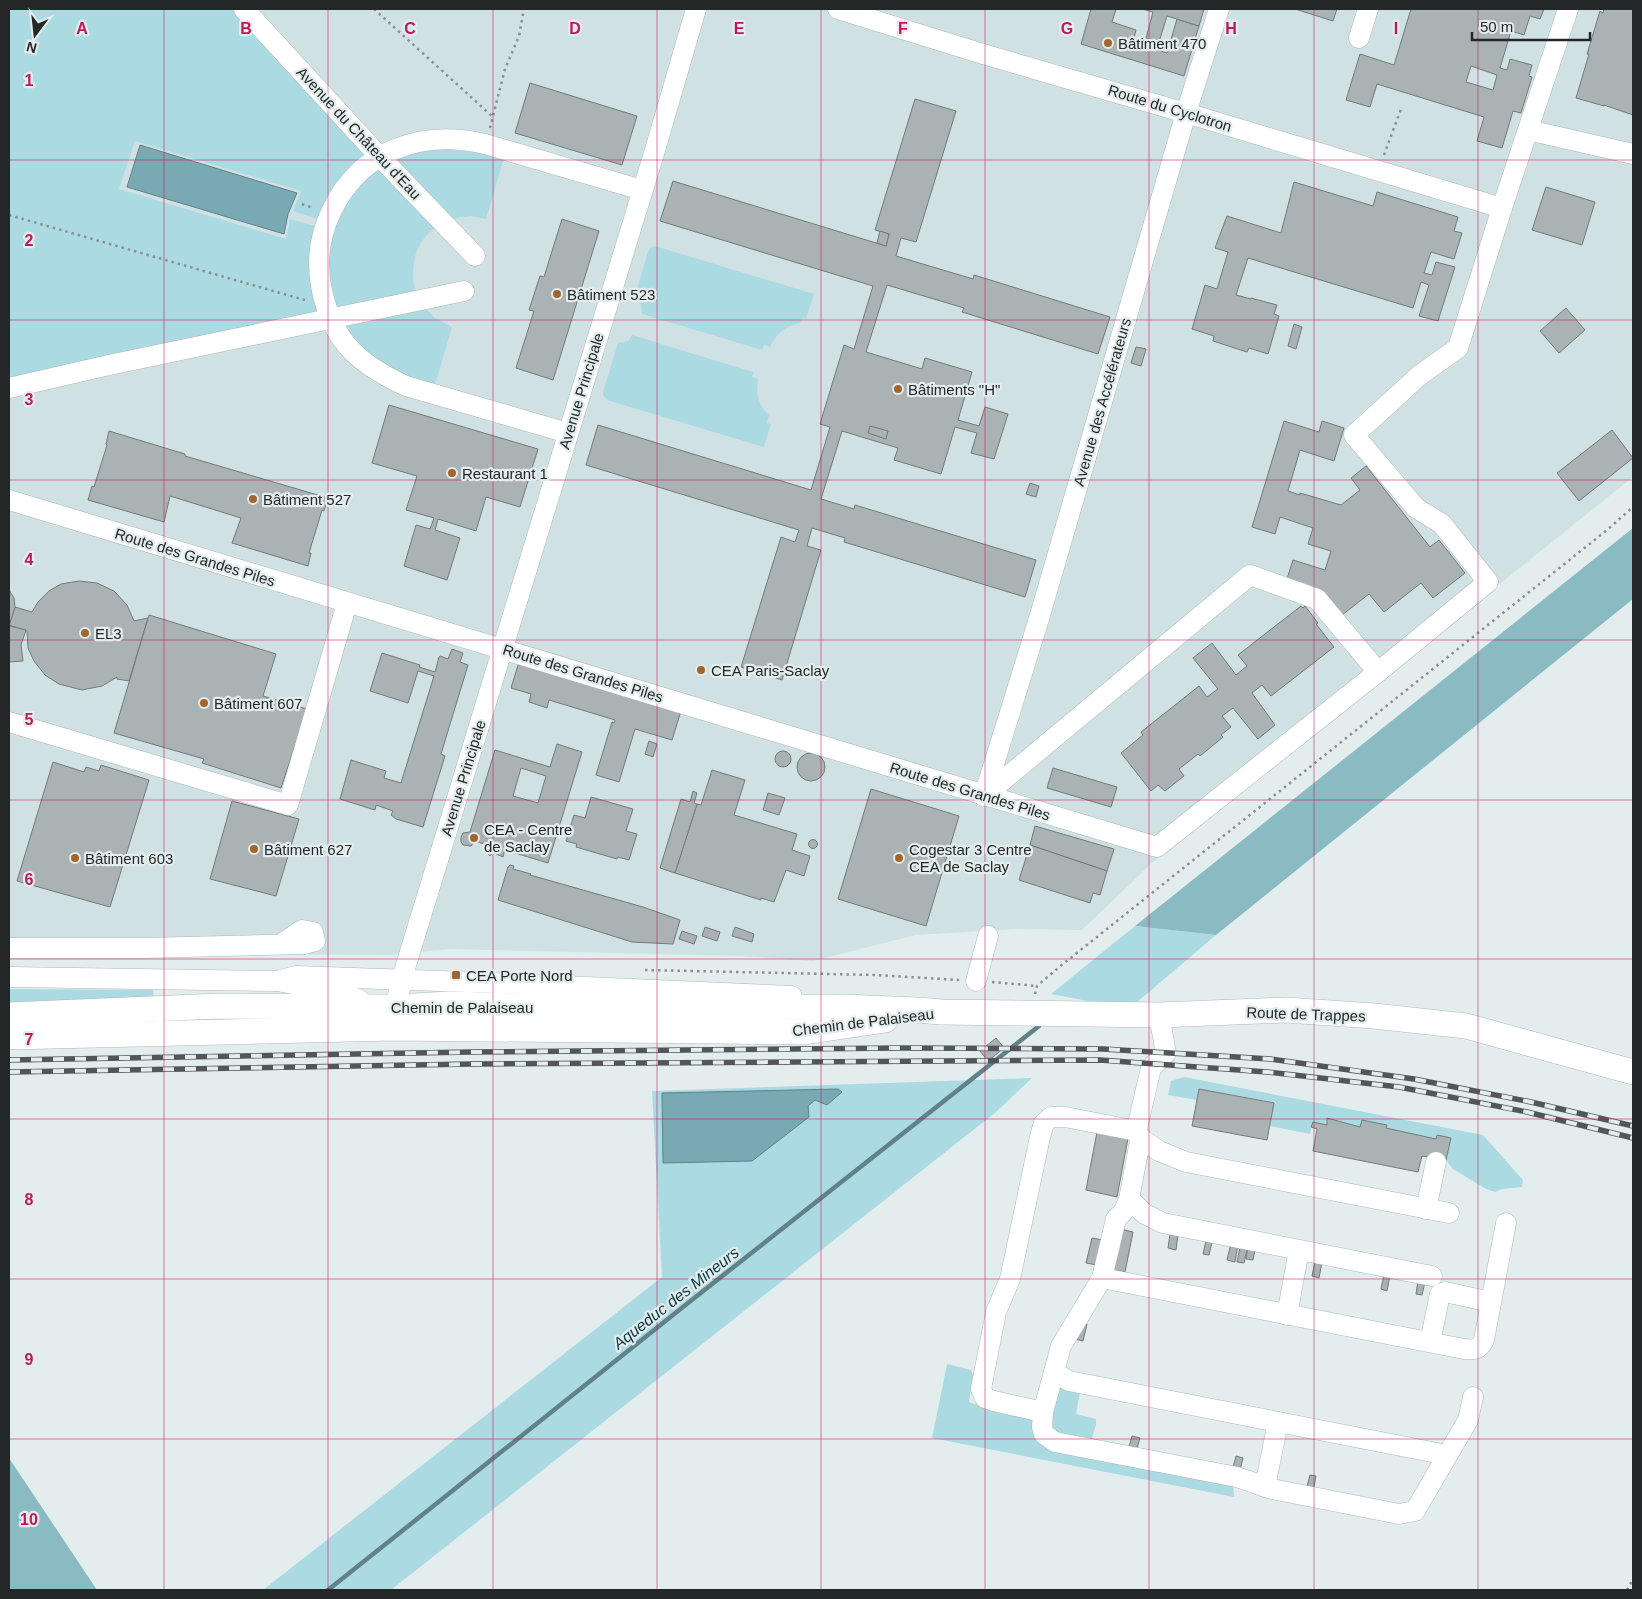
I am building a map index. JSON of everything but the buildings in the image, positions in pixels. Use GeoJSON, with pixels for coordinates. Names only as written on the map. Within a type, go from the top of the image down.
{"type":"FeatureCollection","features":[{"type":"Feature","properties":{"kind":"main road","name":"Chemin de Palaiseau"},"geometry":{"type":"LineString","coordinates":[[9,1015],[220,1006],[367,1007],[394,1017],[449,1004],[593,1008],[833,1008],[941,1012]]}},
{"type":"Feature","properties":{"kind":"main road","name":"Route de Trappes"},"geometry":{"type":"LineString","coordinates":[[941,1012],[1159,1015],[1286,1010],[1374,1016],[1466,1026],[1633,1072]]}},
{"type":"Feature","properties":{"kind":"main road","name":"Chemin de Palaiseau"},"geometry":{"type":"LineString","coordinates":[[9,1037],[394,1017],[804,1032],[941,1012]]}},
{"type":"Feature","properties":{"kind":"street","name":"Avenue du Château d'Eau"},"geometry":{"type":"LineString","coordinates":[[244,9],[379,156],[475,256]]}},
{"type":"Feature","properties":{"kind":"street","name":"Avenue Principale"},"geometry":{"type":"LineString","coordinates":[[402,980],[696,9]]}},
{"type":"Feature","properties":{"kind":"street","name":"Route du Cyclotron"},"geometry":{"type":"LineString","coordinates":[[838,9],[1502,208]]}},
{"type":"Feature","properties":{"kind":"street","name":"Avenue des Accélérateurs"},"geometry":{"type":"LineString","coordinates":[[984,796],[1038,622],[1186,112],[1219,9]]}},
{"type":"Feature","properties":{"kind":"street"},"geometry":{"type":"LineString","coordinates":[[1359,38],[1368,9]]}},
{"type":"Feature","properties":{"kind":"street"},"geometry":{"type":"LineString","coordinates":[[984,796],[1250,575],[1317,599],[1378,672],[1488,582],[1442,524],[1416,508],[1354,435],[1420,375],[1458,348],[1568,9]]}},
{"type":"Feature","properties":{"kind":"street"},"geometry":{"type":"LineString","coordinates":[[1528,130],[1633,154]]}},
{"type":"Feature","properties":{"kind":"street"},"geometry":{"type":"LineString","coordinates":[[568,433],[406,386],[385,377],[352,351],[343,340],[328,313],[318,274],[318,256],[324,227],[342,190],[353,177],[379,156],[410,144],[446,138],[485,144],[642,190]]}},
{"type":"Feature","properties":{"kind":"street"},"geometry":{"type":"LineString","coordinates":[[9,388],[328,313],[464,291]]}},
{"type":"Feature","properties":{"kind":"street","name":"Route des Grandes Piles"},"geometry":{"type":"LineString","coordinates":[[9,500],[1157,847],[1378,672]]}},
{"type":"Feature","properties":{"kind":"street"},"geometry":{"type":"LineString","coordinates":[[9,722],[288,805],[348,603]]}},
{"type":"Feature","properties":{"kind":"street"},"geometry":{"type":"LineString","coordinates":[[976,981],[988,936]]}},
{"type":"Feature","properties":{"kind":"street"},"geometry":{"type":"LineString","coordinates":[[9,948],[219,947],[281,944]]}},
{"type":"Feature","properties":{"kind":"street"},"geometry":{"type":"LineString","coordinates":[[278,981],[296,976],[790,996],[833,1008]]}},
{"type":"Feature","properties":{"kind":"street"},"geometry":{"type":"LineString","coordinates":[[9,977],[278,981],[347,995],[358,999],[367,1007]]}},
{"type":"Feature","properties":{"kind":"street"},"geometry":{"type":"LineString","coordinates":[[394,1017],[402,980]]}},
{"type":"Feature","properties":{"kind":"street"},"geometry":{"type":"LineString","coordinates":[[1159,1015],[1166,1053],[1151,1068],[1138,1134],[1140,1142],[1129,1199],[1124,1211],[1116,1219],[1102,1278],[1061,1346],[1043,1412],[1042,1427],[1044,1434],[1055,1442],[1237,1477],[1265,1487],[1399,1514],[1415,1511],[1468,1420],[1473,1396]]}},
{"type":"Feature","properties":{"kind":"street"},"geometry":{"type":"LineString","coordinates":[[1043,1412],[994,1402],[986,1398],[981,1389],[996,1312],[1010,1279],[1040,1137],[1044,1123],[1051,1117],[1065,1117],[1138,1134],[1159,1151],[1186,1162],[1449,1213]]}},
{"type":"Feature","properties":{"kind":"street"},"geometry":{"type":"LineString","coordinates":[[1426,1209],[1436,1162]]}},
{"type":"Feature","properties":{"kind":"street"},"geometry":{"type":"LineString","coordinates":[[1129,1199],[1145,1214],[1163,1223],[1432,1276]]}},
{"type":"Feature","properties":{"kind":"street"},"geometry":{"type":"LineString","coordinates":[[1102,1278],[1475,1350],[1481,1346],[1484,1340],[1506,1223]]}},
{"type":"Feature","properties":{"kind":"street"},"geometry":{"type":"LineString","coordinates":[[1287,1315],[1299,1250]]}},
{"type":"Feature","properties":{"kind":"street"},"geometry":{"type":"LineString","coordinates":[[1430,1342],[1440,1294],[1445,1292],[1491,1302]]}},
{"type":"Feature","properties":{"kind":"street"},"geometry":{"type":"LineString","coordinates":[[1054,1372],[1069,1381],[1437,1453],[1445,1459]]}},
{"type":"Feature","properties":{"kind":"street"},"geometry":{"type":"LineString","coordinates":[[1265,1487],[1278,1422]]}},
{"type":"Feature","properties":{"kind":"path"},"geometry":{"type":"LineString","coordinates":[[374,9],[493,117]]}},
{"type":"Feature","properties":{"kind":"path"},"geometry":{"type":"LineString","coordinates":[[485,144],[506,69],[519,36],[524,9]]}},
{"type":"Feature","properties":{"kind":"path"},"geometry":{"type":"LineString","coordinates":[[1379,172],[1401,109]]}},
{"type":"Feature","properties":{"kind":"path"},"geometry":{"type":"LineString","coordinates":[[9,215],[328,313]]}},
{"type":"Feature","properties":{"kind":"path"},"geometry":{"type":"LineString","coordinates":[[1037,986],[1150,893],[1607,530],[1633,507]]}},
{"type":"Feature","properties":{"kind":"path"},"geometry":{"type":"LineString","coordinates":[[1627,1590],[1633,1579]]}},
{"type":"Feature","properties":{"kind":"shaded area","name":"CEA Paris-Saclay"},"geometry":{"type":"Polygon","coordinates":[[[9,9],[1633,9],[1633,477],[1153,862],[1082,930],[1019,929],[916,935],[813,961],[741,956],[449,949],[391,955],[9,952],[9,9]]]}},
{"type":"Feature","properties":{"kind":"shaded area"},"geometry":{"type":"Polygon","coordinates":[[[9,9],[235,9],[369,152],[338,181],[318,219],[293,211],[301,191],[135,141],[119,189],[286,239],[290,219],[315,226],[320,313],[9,385],[9,9]]]}},
{"type":"Feature","properties":{"kind":"shaded area"},"geometry":{"type":"Polygon","coordinates":[[[140,145],[297,193],[288,214],[284,234],[127,187],[140,145]]]}},
{"type":"Feature","properties":{"kind":"shaded area"},"geometry":{"type":"Polygon","coordinates":[[[451,145],[504,158],[486,219],[470,216],[450,219],[393,157],[451,145]]]}},
{"type":"Feature","properties":{"kind":"shaded area"},"geometry":{"type":"Polygon","coordinates":[[[380,165],[437,226],[423,240],[415,256],[413,274],[416,293],[335,312],[326,253],[346,198],[380,165]]]}},
{"type":"Feature","properties":{"kind":"shaded area"},"geometry":{"type":"Polygon","coordinates":[[[655,246],[814,294],[806,319],[802,317],[800,323],[785,328],[778,334],[770,347],[764,345],[762,350],[642,314],[641,304],[634,299],[648,252],[650,248],[655,246]]]}},
{"type":"Feature","properties":{"kind":"shaded area"},"geometry":{"type":"Polygon","coordinates":[[[423,306],[435,318],[452,327],[434,388],[379,365],[341,325],[423,306]]]}},
{"type":"Feature","properties":{"kind":"shaded area"},"geometry":{"type":"Polygon","coordinates":[[[632,335],[753,372],[752,377],[758,379],[757,390],[759,399],[762,407],[769,415],[767,423],[771,424],[764,447],[607,400],[603,392],[618,343],[628,341],[632,335]]]}},
{"type":"Feature","properties":{"kind":"shaded area"},"geometry":{"type":"Polygon","coordinates":[[[1633,528],[1633,599],[1216,935],[1135,926],[1633,528]]]}},
{"type":"Feature","properties":{"kind":"shaded area"},"geometry":{"type":"Polygon","coordinates":[[[1135,926],[1216,935],[1129,1009],[1051,994],[1135,926]]]}},
{"type":"Feature","properties":{"kind":"shaded area"},"geometry":{"type":"Polygon","coordinates":[[[9,989],[153,990],[154,1000],[9,1006],[9,989]]]}},
{"type":"Feature","properties":{"kind":"shaded area"},"geometry":{"type":"Polygon","coordinates":[[[1184,1077],[1483,1135],[1523,1180],[1522,1187],[1502,1189],[1495,1192],[1486,1189],[1453,1169],[1446,1160],[1451,1138],[1436,1139],[1386,1128],[1386,1125],[1362,1120],[1360,1127],[1327,1119],[1327,1125],[1313,1122],[1310,1134],[1270,1126],[1274,1103],[1199,1089],[1197,1100],[1168,1095],[1171,1081],[1184,1077]]]}},
{"type":"Feature","properties":{"kind":"shaded area"},"geometry":{"type":"Polygon","coordinates":[[[1032,1078],[996,1112],[391,1590],[263,1590],[662,1277],[652,1091],[1032,1078]]]}},
{"type":"Feature","properties":{"kind":"shaded area"},"geometry":{"type":"Polygon","coordinates":[[[838,1089],[842,1092],[827,1105],[815,1100],[808,1106],[809,1117],[752,1161],[663,1163],[662,1093],[838,1089]]]}},
{"type":"Feature","properties":{"kind":"shaded area"},"geometry":{"type":"Polygon","coordinates":[[[947,1364],[971,1370],[973,1375],[969,1402],[983,1407],[1031,1416],[1038,1429],[1036,1441],[1233,1480],[1234,1497],[932,1438],[947,1364]]]}},
{"type":"Feature","properties":{"kind":"shaded area"},"geometry":{"type":"Polygon","coordinates":[[[1056,1387],[1081,1387],[1076,1414],[1096,1419],[1091,1441],[1051,1436],[1052,1394],[1056,1387]]]}},
{"type":"Feature","properties":{"kind":"shaded area"},"geometry":{"type":"Polygon","coordinates":[[[9,1458],[97,1590],[9,1590],[9,1458]]]}},
{"type":"Feature","properties":{"kind":"waterway","name":"Aqueduc des Mineurs"},"geometry":{"type":"LineString","coordinates":[[328,1590],[1039,1026]]}},
{"type":"Feature","properties":{"kind":"railway"},"geometry":{"type":"LineString","coordinates":[[9,1060],[472,1052],[902,1048],[1103,1049],[1270,1059],[1414,1079],[1531,1102],[1633,1126]]}},
{"type":"Feature","properties":{"kind":"railway"},"geometry":{"type":"LineString","coordinates":[[9,1072],[472,1064],[1100,1060],[1267,1072],[1399,1087],[1527,1112],[1633,1138]]}},
{"type":"Feature","properties":{"kind":"place","name":"Bâtiment 470"},"geometry":{"type":"Point","coordinates":[1108,43]}},
{"type":"Feature","properties":{"kind":"place","name":"Bâtiment 523"},"geometry":{"type":"Point","coordinates":[557,294]}},
{"type":"Feature","properties":{"kind":"place","name":"Bâtiments \"H\""},"geometry":{"type":"Point","coordinates":[898,389]}},
{"type":"Feature","properties":{"kind":"place","name":"Restaurant 1"},"geometry":{"type":"Point","coordinates":[452,473]}},
{"type":"Feature","properties":{"kind":"place","name":"Bâtiment 527"},"geometry":{"type":"Point","coordinates":[253,499]}},
{"type":"Feature","properties":{"kind":"place","name":"EL3"},"geometry":{"type":"Point","coordinates":[85,633]}},
{"type":"Feature","properties":{"kind":"place","name":"CEA Paris-Saclay"},"geometry":{"type":"Point","coordinates":[701,670]}},
{"type":"Feature","properties":{"kind":"place","name":"Bâtiment 607"},"geometry":{"type":"Point","coordinates":[204,703]}},
{"type":"Feature","properties":{"kind":"place","name":"CEA - Centre de Saclay"},"geometry":{"type":"Point","coordinates":[474,838]}},
{"type":"Feature","properties":{"kind":"place","name":"Bâtiment 627"},"geometry":{"type":"Point","coordinates":[254,849]}},
{"type":"Feature","properties":{"kind":"place","name":"Bâtiment 603"},"geometry":{"type":"Point","coordinates":[75,858]}},
{"type":"Feature","properties":{"kind":"place","name":"Cogestar 3 Centre CEA de Saclay"},"geometry":{"type":"Point","coordinates":[899,858]}},
{"type":"Feature","properties":{"kind":"place","name":"CEA Porte Nord"},"geometry":{"type":"Point","coordinates":[456,975]}}]}
